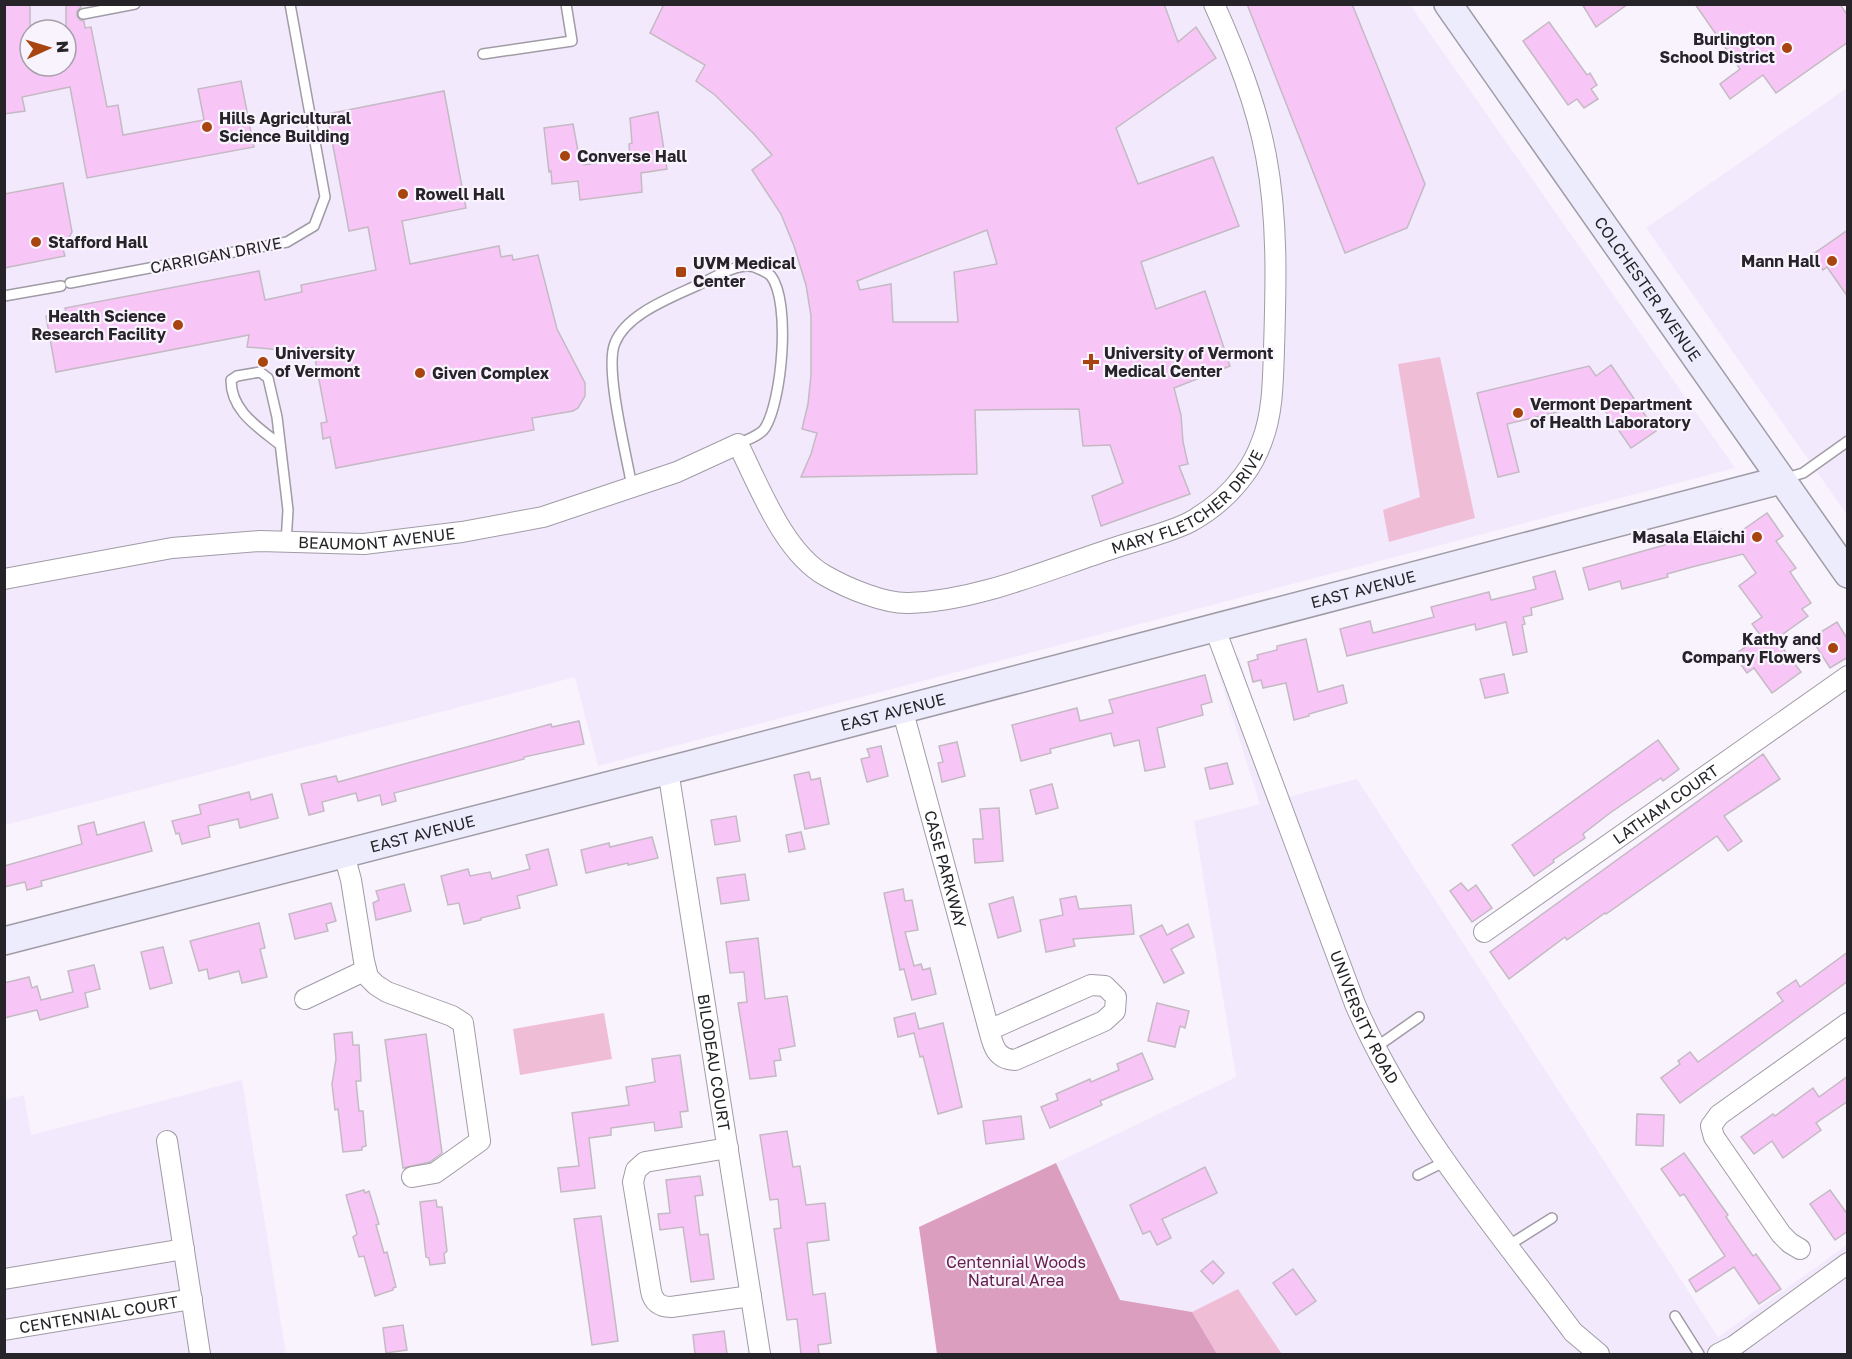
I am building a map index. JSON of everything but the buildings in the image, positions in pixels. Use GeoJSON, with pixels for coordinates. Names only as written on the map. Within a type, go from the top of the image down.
{"type":"FeatureCollection","features":[{"type":"Feature","properties":{"kind":"main road","name":"COLCHESTER AVENUE"},"geometry":{"type":"LineString","coordinates":[[1448,4],[1848,574]]}},
{"type":"Feature","properties":{"kind":"main road","name":"EAST AVENUE"},"geometry":{"type":"LineString","coordinates":[[4,941],[1215,629],[1781,480]]}},
{"type":"Feature","properties":{"kind":"street","name":"MARY FLETCHER DRIVE"},"geometry":{"type":"LineString","coordinates":[[738,444],[792,545],[817,571],[880,598],[905,603],[932,602],[978,593],[1189,522],[1224,499],[1245,474],[1262,440],[1272,394],[1275,244],[1266,155],[1254,107],[1236,54],[1214,4]]}},
{"type":"Feature","properties":{"kind":"street","name":"BEAUMONT AVENUE"},"geometry":{"type":"LineString","coordinates":[[4,579],[172,548],[260,541],[363,544],[462,532],[543,517],[677,472],[738,444]]}},
{"type":"Feature","properties":{"kind":"street","name":"UNIVERSITY ROAD"},"geometry":{"type":"LineString","coordinates":[[1215,629],[1355,1004],[1375,1048],[1410,1109],[1446,1161],[1573,1332],[1599,1354]]}},
{"type":"Feature","properties":{"kind":"street","name":"LATHAM COURT"},"geometry":{"type":"LineString","coordinates":[[1484,932],[1848,676]]}},
{"type":"Feature","properties":{"kind":"street","name":"CASE PARKWAY"},"geometry":{"type":"LineString","coordinates":[[902,709],[989,1030],[997,1052],[1006,1059],[1015,1060],[1108,1020],[1116,1008],[1116,996],[1106,986],[1091,985],[989,1030]]}},
{"type":"Feature","properties":{"kind":"street","name":"BILODEAU COURT"},"geometry":{"type":"LineString","coordinates":[[668,770],[760,1354]]}},
{"type":"Feature","properties":{"kind":"street"},"geometry":{"type":"LineString","coordinates":[[344,854],[351,880],[368,977],[387,992],[452,1016],[463,1023],[480,1141],[435,1173],[412,1177]]}},
{"type":"Feature","properties":{"kind":"street"},"geometry":{"type":"LineString","coordinates":[[305,999],[366,970]]}},
{"type":"Feature","properties":{"kind":"street"},"geometry":{"type":"LineString","coordinates":[[1800,1249],[1780,1234],[1714,1137],[1711,1126],[1719,1115],[1848,1023]]}},
{"type":"Feature","properties":{"kind":"street","name":"CENTENNIAL COURT"},"geometry":{"type":"LineString","coordinates":[[167,1141],[200,1354]]}},
{"type":"Feature","properties":{"kind":"street"},"geometry":{"type":"LineString","coordinates":[[728,1148],[645,1162],[634,1174],[635,1193],[651,1291],[656,1302],[671,1307],[751,1296]]}},
{"type":"Feature","properties":{"kind":"street"},"geometry":{"type":"LineString","coordinates":[[4,1279],[184,1249]]}},
{"type":"Feature","properties":{"kind":"street"},"geometry":{"type":"LineString","coordinates":[[1718,1354],[1734,1346],[1848,1263]]}},
{"type":"Feature","properties":{"kind":"street","name":"CENTENNIAL COURT"},"geometry":{"type":"LineString","coordinates":[[4,1330],[192,1299]]}},
{"type":"Feature","properties":{"kind":"lane"},"geometry":{"type":"LineString","coordinates":[[83,14],[135,4]]}},
{"type":"Feature","properties":{"kind":"lane","name":"CARRIGAN DRIVE"},"geometry":{"type":"LineString","coordinates":[[4,296],[287,242],[314,226],[325,197],[290,4]]}},
{"type":"Feature","properties":{"kind":"lane"},"geometry":{"type":"LineString","coordinates":[[483,54],[572,41],[566,4]]}},
{"type":"Feature","properties":{"kind":"lane"},"geometry":{"type":"LineString","coordinates":[[632,487],[611,369],[615,342],[631,322],[658,304],[741,266],[757,267],[771,276],[778,295],[782,368],[775,405],[764,430],[738,444]]}},
{"type":"Feature","properties":{"kind":"lane"},"geometry":{"type":"LineString","coordinates":[[279,444],[242,414],[231,388],[231,380],[237,376],[260,372],[268,378],[277,417],[288,510],[286,543]]}},
{"type":"Feature","properties":{"kind":"lane"},"geometry":{"type":"LineString","coordinates":[[1781,480],[1803,473],[1848,441]]}},
{"type":"Feature","properties":{"kind":"lane"},"geometry":{"type":"LineString","coordinates":[[1375,1048],[1419,1017]]}},
{"type":"Feature","properties":{"kind":"lane"},"geometry":{"type":"LineString","coordinates":[[1418,1175],[1446,1161]]}},
{"type":"Feature","properties":{"kind":"lane"},"geometry":{"type":"LineString","coordinates":[[1509,1245],[1552,1218]]}},
{"type":"Feature","properties":{"kind":"lane"},"geometry":{"type":"LineString","coordinates":[[1676,1316],[1699,1354]]}},
{"type":"Feature","properties":{"kind":"shaded area","name":"University of Vermont Medical Center"},"geometry":{"type":"Polygon","coordinates":[[[5,5],[1410,5],[1735,468],[598,766],[575,677],[5,825],[5,5]]]}},
{"type":"Feature","properties":{"kind":"shaded area"},"geometry":{"type":"Polygon","coordinates":[[[1847,88],[1847,515],[1646,228],[1847,88]]]}},
{"type":"Feature","properties":{"kind":"shaded area"},"geometry":{"type":"Polygon","coordinates":[[[1440,357],[1475,518],[1389,542],[1383,510],[1420,497],[1398,364],[1440,357]]]}},
{"type":"Feature","properties":{"kind":"shaded area"},"geometry":{"type":"Polygon","coordinates":[[[1239,657],[1284,798],[1357,779],[1718,1337],[1847,1245],[1847,1354],[1143,1354],[1056,1163],[1236,1077],[1194,821],[1260,804],[1215,663],[1239,657]]]}},
{"type":"Feature","properties":{"kind":"shaded area"},"geometry":{"type":"Polygon","coordinates":[[[604,1013],[612,1059],[520,1075],[513,1029],[604,1013]]]}},
{"type":"Feature","properties":{"kind":"shaded area"},"geometry":{"type":"Polygon","coordinates":[[[242,1080],[286,1354],[5,1354],[5,1100],[24,1095],[31,1135],[242,1080]]]}},
{"type":"Feature","properties":{"kind":"shaded area"},"geometry":{"type":"Polygon","coordinates":[[[1238,1289],[1282,1354],[1217,1354],[1192,1312],[1238,1289]]]}},
{"type":"Feature","properties":{"kind":"green space","name":"Centennial Woods Natural Area"},"geometry":{"type":"Polygon","coordinates":[[[1056,1163],[1120,1300],[1192,1312],[1217,1354],[937,1354],[919,1227],[1056,1163]]]}},
{"type":"Feature","properties":{"kind":"place","name":"Burlington School District"},"geometry":{"type":"Point","coordinates":[1787,48]}},
{"type":"Feature","properties":{"kind":"place","name":"Hills Agricultural Science Building"},"geometry":{"type":"Point","coordinates":[207,127]}},
{"type":"Feature","properties":{"kind":"place","name":"Converse Hall"},"geometry":{"type":"Point","coordinates":[565,156]}},
{"type":"Feature","properties":{"kind":"place","name":"Rowell Hall"},"geometry":{"type":"Point","coordinates":[403,194]}},
{"type":"Feature","properties":{"kind":"place","name":"Stafford Hall"},"geometry":{"type":"Point","coordinates":[36,242]}},
{"type":"Feature","properties":{"kind":"place","name":"Mann Hall"},"geometry":{"type":"Point","coordinates":[1832,261]}},
{"type":"Feature","properties":{"kind":"place","name":"UVM Medical Center"},"geometry":{"type":"Point","coordinates":[681,272]}},
{"type":"Feature","properties":{"kind":"place","name":"Health Science Research Facility"},"geometry":{"type":"Point","coordinates":[178,325]}},
{"type":"Feature","properties":{"kind":"place","name":"University of Vermont"},"geometry":{"type":"Point","coordinates":[263,362]}},
{"type":"Feature","properties":{"kind":"place","name":"University of Vermont Medical Center"},"geometry":{"type":"Point","coordinates":[1091,362]}},
{"type":"Feature","properties":{"kind":"place","name":"Given Complex"},"geometry":{"type":"Point","coordinates":[420,373]}},
{"type":"Feature","properties":{"kind":"place","name":"Vermont Department of Health Laboratory"},"geometry":{"type":"Point","coordinates":[1518,413]}},
{"type":"Feature","properties":{"kind":"place","name":"Masala Elaichi"},"geometry":{"type":"Point","coordinates":[1757,537]}},
{"type":"Feature","properties":{"kind":"place","name":"Kathy and Company Flowers"},"geometry":{"type":"Point","coordinates":[1833,648]}}]}
